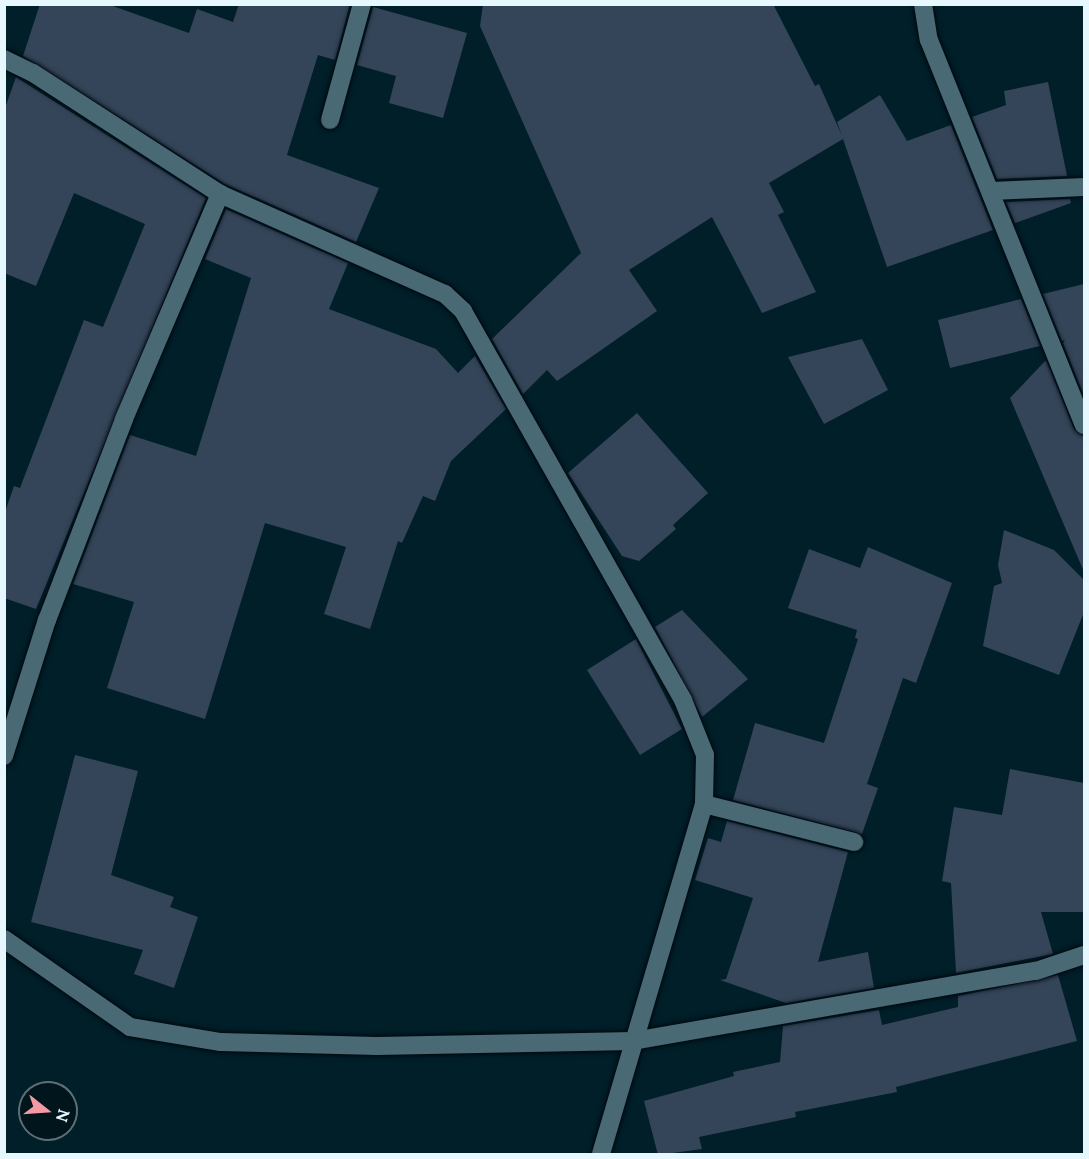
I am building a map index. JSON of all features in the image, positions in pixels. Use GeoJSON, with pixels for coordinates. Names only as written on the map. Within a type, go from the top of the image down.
{"type":"FeatureCollection","features":[{"type":"Feature","properties":{"kind":"street"},"geometry":{"type":"LineString","coordinates":[[330,120],[362,4]]}},
{"type":"Feature","properties":{"kind":"street"},"geometry":{"type":"LineString","coordinates":[[924,4],[928,40],[1084,425]]}},
{"type":"Feature","properties":{"kind":"street"},"geometry":{"type":"LineString","coordinates":[[4,59],[33,73],[220,194],[445,294],[463,311],[683,700],[705,755],[704,804],[601,1155]]}},
{"type":"Feature","properties":{"kind":"street"},"geometry":{"type":"LineString","coordinates":[[990,191],[1084,187]]}},
{"type":"Feature","properties":{"kind":"street"},"geometry":{"type":"LineString","coordinates":[[4,756],[47,620],[120,430],[220,194]]}},
{"type":"Feature","properties":{"kind":"street"},"geometry":{"type":"LineString","coordinates":[[704,804],[854,842]]}},
{"type":"Feature","properties":{"kind":"street"},"geometry":{"type":"LineString","coordinates":[[4,939],[130,1027],[221,1042],[377,1046],[633,1041],[1036,970],[1084,955]]}},
{"type":"Feature","properties":{"kind":"building"},"geometry":{"type":"Polygon","coordinates":[[[40,4],[107,4],[189,33],[197,9],[233,22],[239,4],[350,4],[335,60],[318,55],[287,155],[379,188],[356,242],[225,184],[23,56],[40,4]]]}},
{"type":"Feature","properties":{"kind":"building"},"geometry":{"type":"Polygon","coordinates":[[[483,4],[773,4],[815,86],[819,84],[842,136],[837,122],[880,95],[907,141],[951,125],[993,230],[887,267],[843,139],[769,183],[784,212],[778,215],[816,292],[762,313],[712,217],[629,270],[657,311],[557,381],[547,370],[523,394],[492,339],[581,253],[480,26],[483,4]]]}},
{"type":"Feature","properties":{"kind":"building"},"geometry":{"type":"Polygon","coordinates":[[[373,7],[467,33],[443,118],[389,103],[396,76],[357,65],[373,7]]]}},
{"type":"Feature","properties":{"kind":"building"},"geometry":{"type":"Polygon","coordinates":[[[16,77],[206,198],[36,609],[4,598],[4,515],[14,486],[20,488],[84,320],[103,327],[145,224],[74,193],[36,286],[4,273],[4,111],[16,77]]]}},
{"type":"Feature","properties":{"kind":"building"},"geometry":{"type":"Polygon","coordinates":[[[1048,82],[1067,176],[997,179],[972,117],[1006,105],[1004,91],[1048,82]]]}},
{"type":"Feature","properties":{"kind":"building"},"geometry":{"type":"Polygon","coordinates":[[[1070,199],[1071,203],[1015,223],[1006,202],[1070,199]]]}},
{"type":"Feature","properties":{"kind":"building"},"geometry":{"type":"Polygon","coordinates":[[[226,209],[348,263],[329,309],[436,349],[458,373],[475,356],[506,409],[451,461],[435,501],[423,496],[402,543],[398,541],[370,629],[324,614],[346,547],[265,523],[205,719],[107,688],[134,602],[73,584],[130,435],[196,456],[251,278],[205,259],[226,209]]]}},
{"type":"Feature","properties":{"kind":"building"},"geometry":{"type":"Polygon","coordinates":[[[1084,284],[1084,396],[1063,343],[1065,340],[1062,341],[1043,294],[1084,284]]]}},
{"type":"Feature","properties":{"kind":"building"},"geometry":{"type":"Polygon","coordinates":[[[1021,299],[1040,346],[950,368],[938,320],[1021,299]]]}},
{"type":"Feature","properties":{"kind":"building"},"geometry":{"type":"Polygon","coordinates":[[[862,339],[888,390],[824,424],[788,357],[862,339]]]}},
{"type":"Feature","properties":{"kind":"building"},"geometry":{"type":"Polygon","coordinates":[[[1046,360],[1074,429],[1084,436],[1084,572],[1010,398],[1046,360]]]}},
{"type":"Feature","properties":{"kind":"building"},"geometry":{"type":"Polygon","coordinates":[[[637,413],[708,493],[673,525],[676,529],[639,561],[622,556],[568,473],[637,413]]]}},
{"type":"Feature","properties":{"kind":"building"},"geometry":{"type":"Polygon","coordinates":[[[1004,530],[1054,550],[1084,580],[1084,612],[1059,675],[983,646],[994,586],[1002,583],[998,565],[1004,530]]]}},
{"type":"Feature","properties":{"kind":"building"},"geometry":{"type":"Polygon","coordinates":[[[868,547],[952,583],[916,683],[903,678],[867,784],[878,788],[862,834],[733,800],[755,723],[824,743],[858,639],[855,638],[857,630],[788,608],[809,549],[860,568],[868,547]]]}},
{"type":"Feature","properties":{"kind":"building"},"geometry":{"type":"Polygon","coordinates":[[[682,610],[748,679],[702,717],[655,627],[682,610]]]}},
{"type":"Feature","properties":{"kind":"building"},"geometry":{"type":"Polygon","coordinates":[[[636,639],[682,729],[640,755],[587,670],[636,639]]]}},
{"type":"Feature","properties":{"kind":"building"},"geometry":{"type":"Polygon","coordinates":[[[75,755],[138,771],[111,875],[174,897],[170,907],[198,917],[174,988],[134,974],[143,950],[31,922],[75,755]]]}},
{"type":"Feature","properties":{"kind":"building"},"geometry":{"type":"Polygon","coordinates":[[[1010,769],[1084,783],[1084,912],[1041,912],[1053,954],[956,973],[951,883],[942,881],[954,807],[1002,815],[1010,769]]]}},
{"type":"Feature","properties":{"kind":"building"},"geometry":{"type":"Polygon","coordinates":[[[727,821],[848,852],[818,962],[868,952],[874,988],[786,1003],[720,980],[726,979],[753,898],[695,880],[708,838],[721,842],[727,821]]]}},
{"type":"Feature","properties":{"kind":"building"},"geometry":{"type":"Polygon","coordinates":[[[1058,975],[1077,1041],[896,1087],[897,1092],[795,1112],[796,1117],[699,1137],[702,1149],[658,1155],[644,1101],[734,1076],[733,1072],[780,1062],[783,1026],[879,1010],[882,1025],[958,1007],[958,996],[1058,975]]]}}]}
